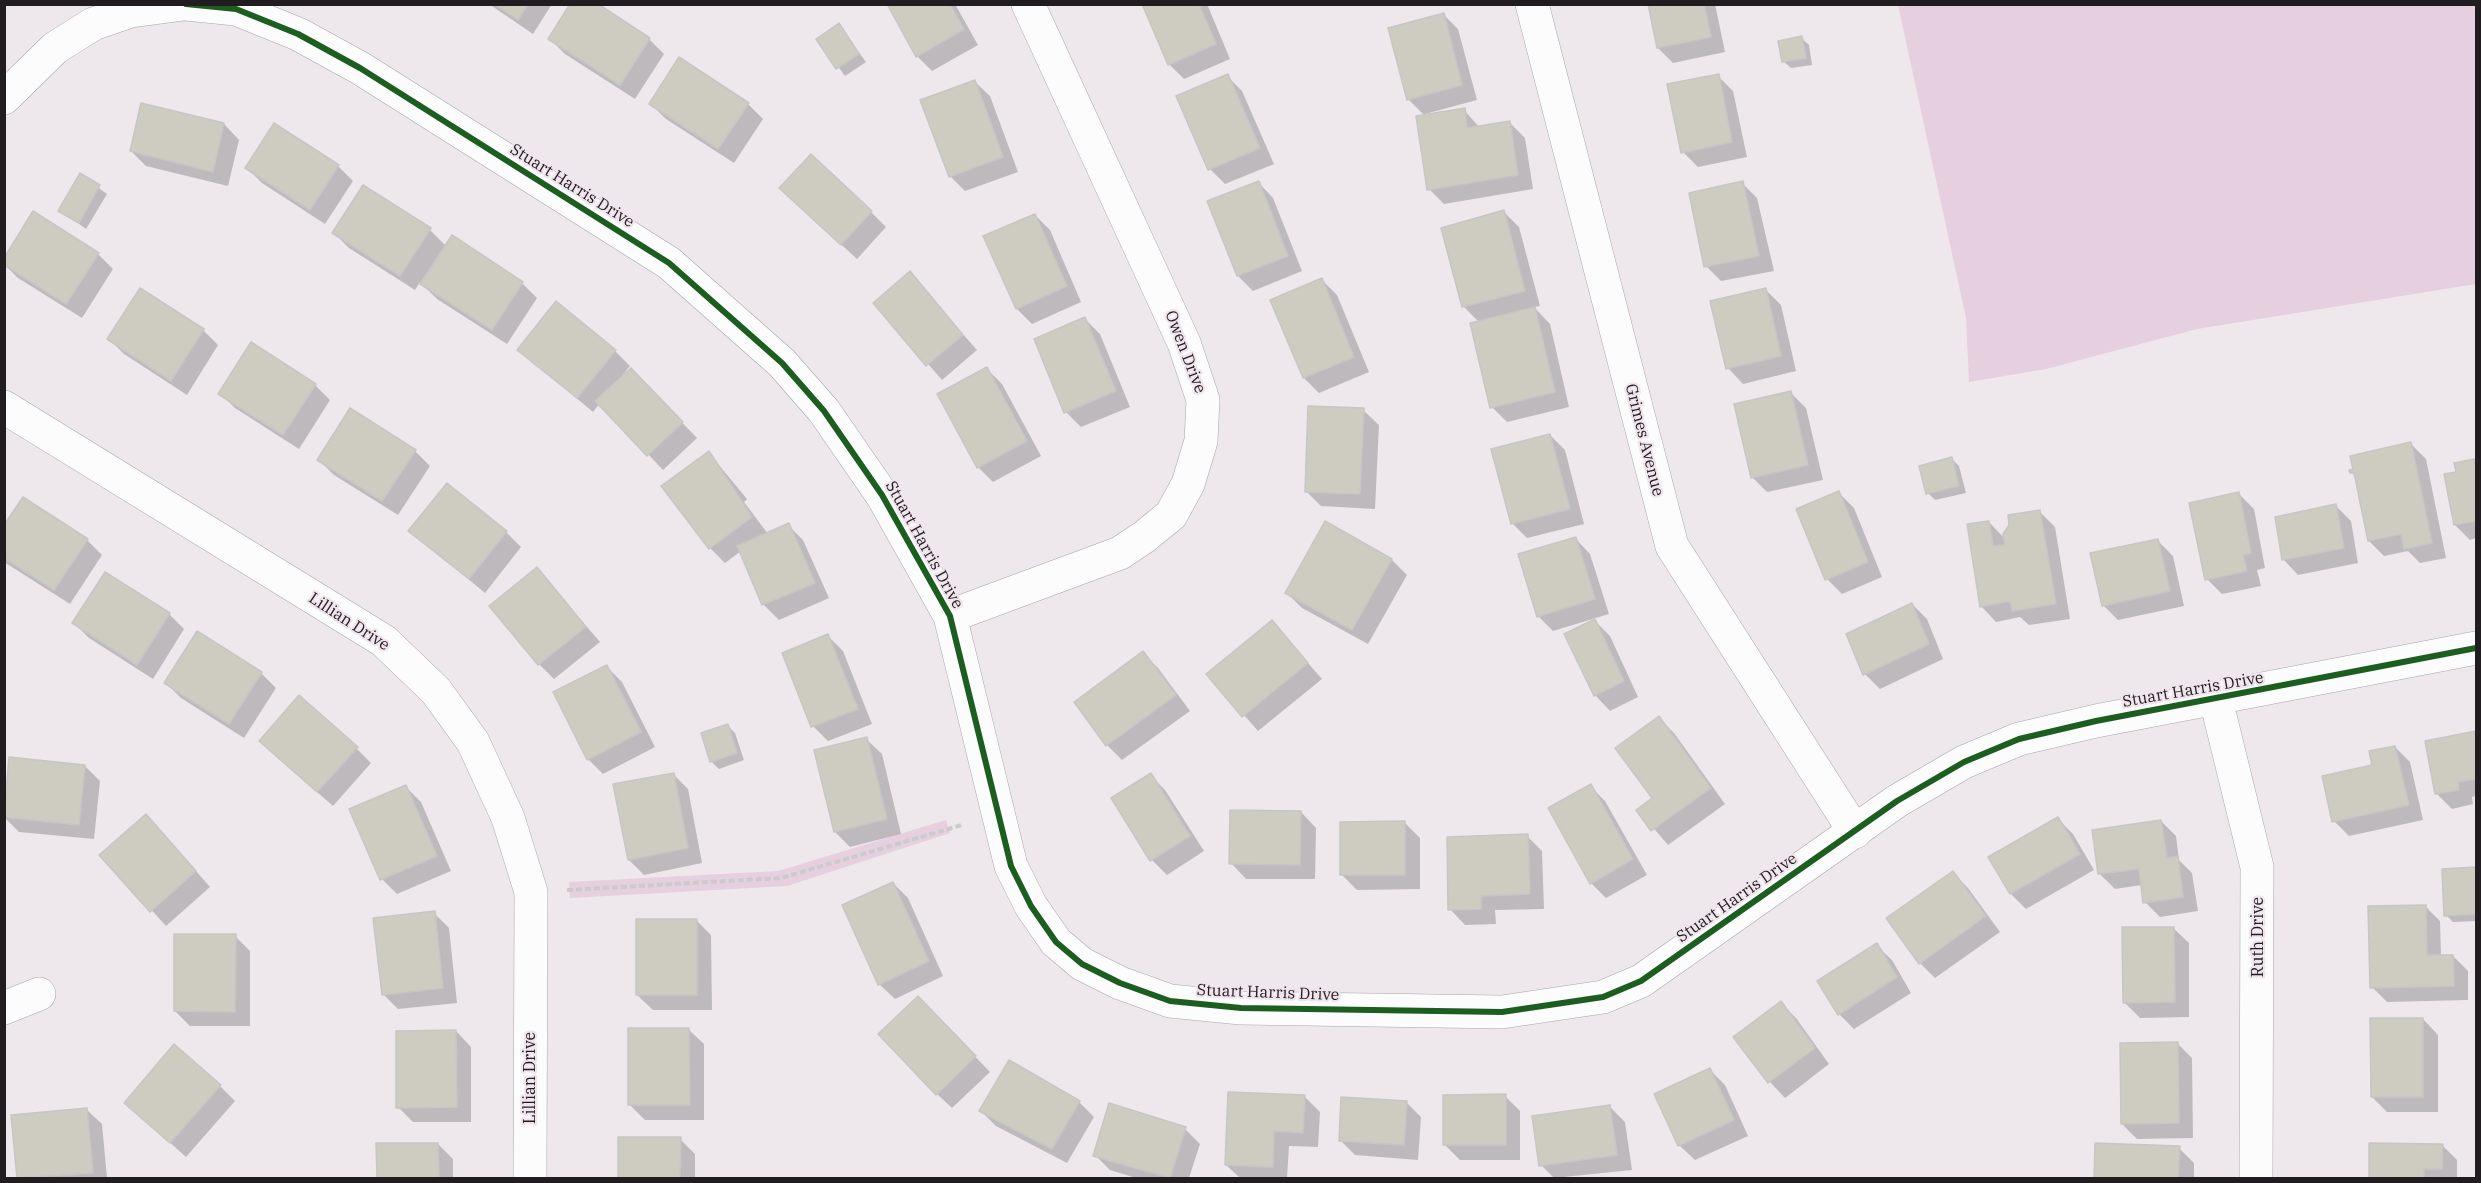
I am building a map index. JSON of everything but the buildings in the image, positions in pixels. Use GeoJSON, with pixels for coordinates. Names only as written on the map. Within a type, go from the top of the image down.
{"type":"FeatureCollection","features":[{"type":"Feature","properties":{"kind":"street","name":"Stuart Harris Drive"},"geometry":{"type":"LineString","coordinates":[[4,98],[89,14],[185,4],[236,9],[298,34],[360,68],[669,264],[782,363],[824,411],[882,495],[950,616],[1011,866],[1031,906],[1056,942],[1082,964],[1120,983],[1170,1001],[1240,1008],[1503,1012],[1603,998],[1641,981],[1897,801],[1964,762],[2019,739],[2096,721],[2216,700],[2476,648]]}},
{"type":"Feature","properties":{"kind":"street","name":"Owen Drive"},"geometry":{"type":"LineString","coordinates":[[950,616],[1120,553],[1144,537],[1171,515],[1188,484],[1201,441],[1203,400],[1184,343],[1028,4]]}},
{"type":"Feature","properties":{"kind":"street","name":"Grimes Avenue"},"geometry":{"type":"LineString","coordinates":[[1532,4],[1672,546],[1855,832]]}},
{"type":"Feature","properties":{"kind":"street","name":"Lillian Drive"},"geometry":{"type":"LineString","coordinates":[[4,407],[384,641],[436,691],[473,742],[508,818],[531,892],[530,1179]]}},
{"type":"Feature","properties":{"kind":"street","name":"Ruth Drive"},"geometry":{"type":"LineString","coordinates":[[2216,700],[2257,867],[2256,1179]]}},
{"type":"Feature","properties":{"kind":"street"},"geometry":{"type":"LineString","coordinates":[[4,1008],[39,994]]}},
{"type":"Feature","properties":{"kind":"path"},"geometry":{"type":"LineString","coordinates":[[531,892],[781,878],[998,815]]}},
{"type":"Feature","properties":{"kind":"shaded area"},"geometry":{"type":"Polygon","coordinates":[[[1898,5],[2476,5],[2476,284],[2197,329],[2046,369],[1969,382],[1966,318],[1898,5]]]}},
{"type":"Feature","properties":{"kind":"shaded area"},"geometry":{"type":"Polygon","coordinates":[[[946,820],[950,833],[787,886],[570,898],[569,882],[778,871],[946,820]]]}},
{"type":"Feature","properties":{"kind":"cycle path"},"geometry":{"type":"LineString","coordinates":[[186,4],[236,9],[298,34],[360,68],[669,263],[782,363],[824,411],[882,495],[950,616],[1011,866],[1031,906],[1056,942],[1082,964],[1120,983],[1170,1001],[1241,1008],[1502,1012],[1603,997],[1641,981],[1897,801],[1964,762],[2019,739],[2096,721],[2476,648]]}}]}
